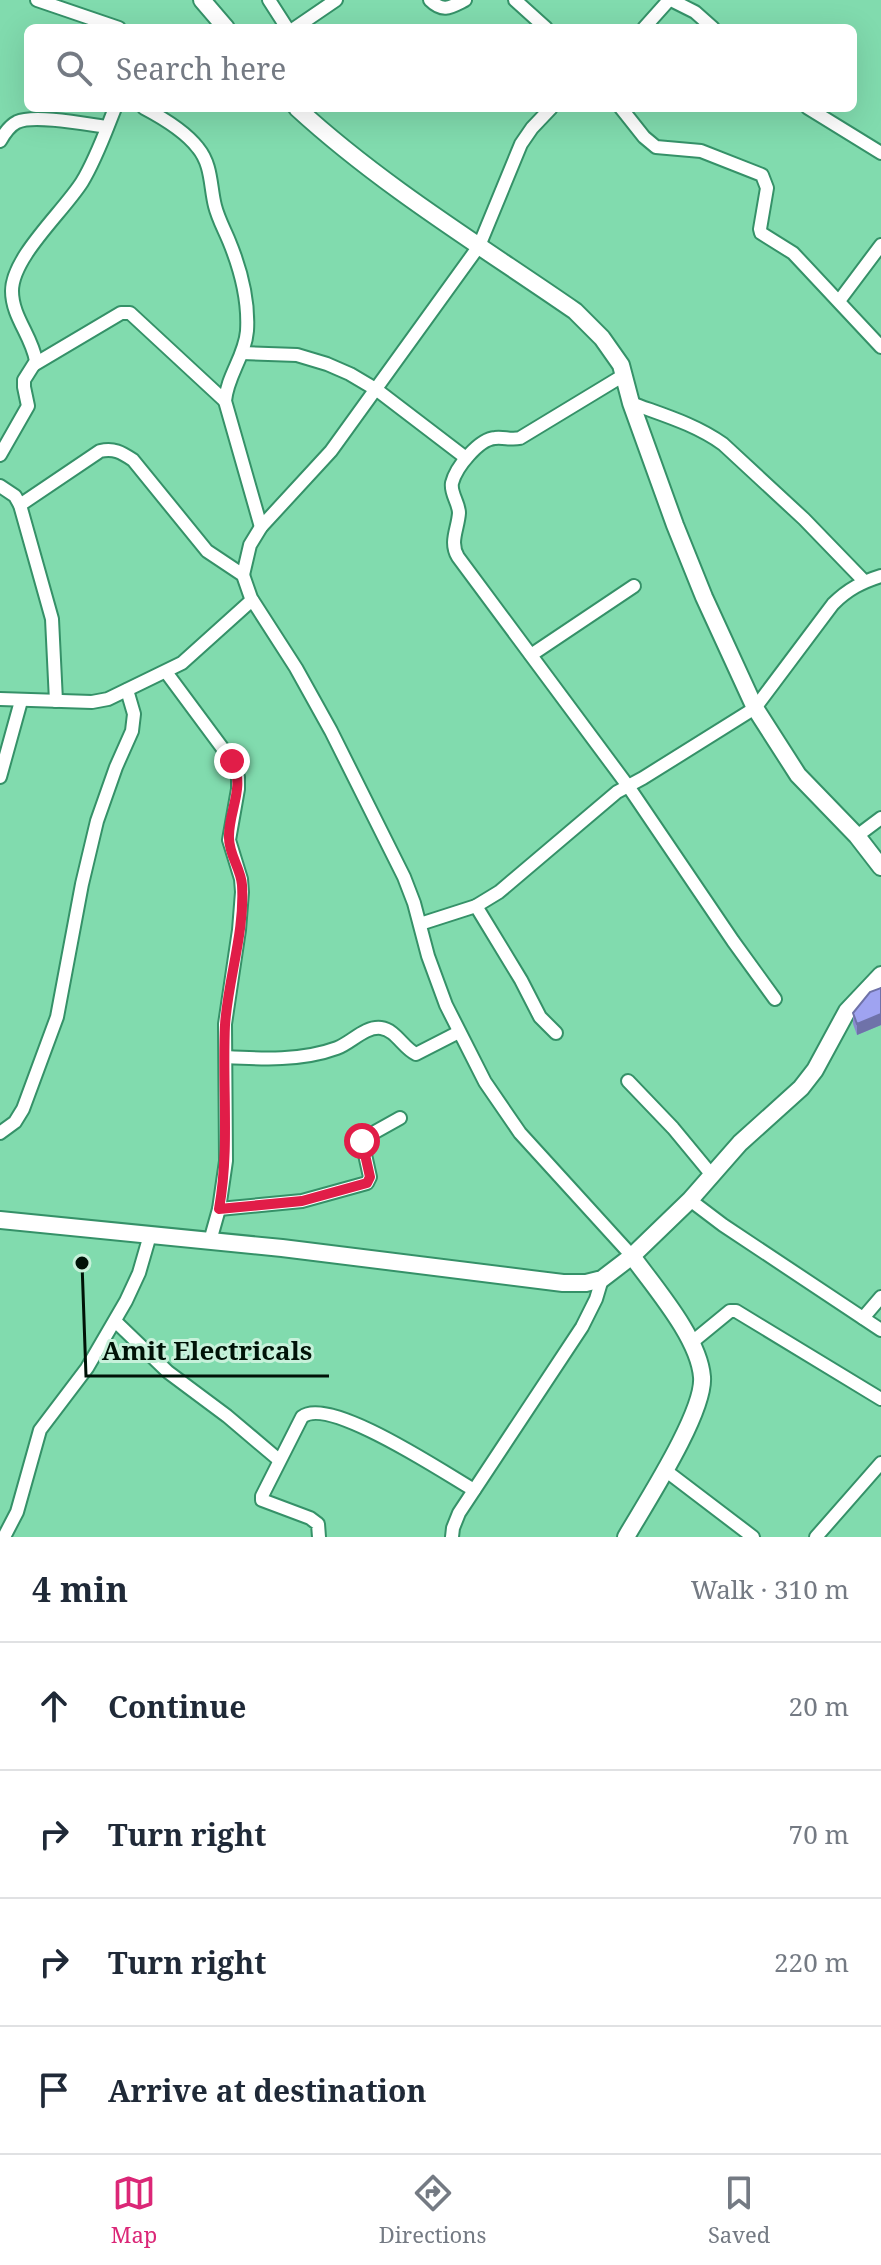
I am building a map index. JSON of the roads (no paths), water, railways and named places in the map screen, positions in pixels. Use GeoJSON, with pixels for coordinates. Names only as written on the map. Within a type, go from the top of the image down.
{"type":"FeatureCollection","features":[{"type":"Feature","properties":{"kind":"street"},"geometry":{"type":"LineString","coordinates":[[202,0],[223,24]]}},
{"type":"Feature","properties":{"kind":"street"},"geometry":{"type":"LineString","coordinates":[[269,0],[284,24]]}},
{"type":"Feature","properties":{"kind":"street"},"geometry":{"type":"LineString","coordinates":[[301,24],[336,0]]}},
{"type":"Feature","properties":{"kind":"street"},"geometry":{"type":"LineString","coordinates":[[430,0],[444,9],[465,0]]}},
{"type":"Feature","properties":{"kind":"street"},"geometry":{"type":"LineString","coordinates":[[515,0],[542,24]]}},
{"type":"Feature","properties":{"kind":"street"},"geometry":{"type":"LineString","coordinates":[[648,24],[670,0],[695,12],[708,24]]}},
{"type":"Feature","properties":{"kind":"street"},"geometry":{"type":"LineString","coordinates":[[41,1],[107,24]]}},
{"type":"Feature","properties":{"kind":"street"},"geometry":{"type":"LineString","coordinates":[[35,364],[34,354],[13,304],[13,277],[21,260],[80,186],[113,112]]}},
{"type":"Feature","properties":{"kind":"street"},"geometry":{"type":"LineString","coordinates":[[150,112],[189,138],[208,163],[215,206],[244,282],[247,333],[242,353],[226,388],[225,401],[261,527]]}},
{"type":"Feature","properties":{"kind":"street"},"geometry":{"type":"LineString","coordinates":[[301,112],[378,176],[575,311],[614,353],[704,597],[755,708],[798,775],[857,836],[881,867]]}},
{"type":"Feature","properties":{"kind":"street"},"geometry":{"type":"LineString","coordinates":[[547,112],[521,144],[479,246],[331,451],[261,527],[250,545],[243,575],[252,600],[296,668],[331,731],[404,877],[428,956],[459,1032],[485,1082],[506,1115],[548,1165],[632,1256],[674,1313],[691,1343],[702,1376],[699,1398],[688,1428],[626,1537]]}},
{"type":"Feature","properties":{"kind":"street"},"geometry":{"type":"LineString","coordinates":[[624,112],[656,147],[701,151],[762,175],[767,188],[761,232],[793,253],[881,347]]}},
{"type":"Feature","properties":{"kind":"street"},"geometry":{"type":"LineString","coordinates":[[814,112],[881,153]]}},
{"type":"Feature","properties":{"kind":"street"},"geometry":{"type":"LineString","coordinates":[[1,137],[22,121],[50,120],[107,127]]}},
{"type":"Feature","properties":{"kind":"street"},"geometry":{"type":"LineString","coordinates":[[839,301],[881,245]]}},
{"type":"Feature","properties":{"kind":"street"},"geometry":{"type":"LineString","coordinates":[[0,455],[27,410],[24,380],[35,364],[121,313],[130,313],[225,401]]}},
{"type":"Feature","properties":{"kind":"street"},"geometry":{"type":"LineString","coordinates":[[242,353],[287,354],[308,358],[350,374],[377,390],[466,458]]}},
{"type":"Feature","properties":{"kind":"street"},"geometry":{"type":"LineString","coordinates":[[624,375],[520,438],[493,438],[466,458],[452,482],[459,511],[453,547],[628,786],[775,999]]}},
{"type":"Feature","properties":{"kind":"street"},"geometry":{"type":"LineString","coordinates":[[631,403],[685,422],[723,444],[804,519],[864,581]]}},
{"type":"Feature","properties":{"kind":"street"},"geometry":{"type":"LineString","coordinates":[[20,505],[100,451],[109,449],[121,452],[133,460],[207,551],[243,575]]}},
{"type":"Feature","properties":{"kind":"street"},"geometry":{"type":"LineString","coordinates":[[0,486],[15,496],[20,505],[52,619],[56,701]]}},
{"type":"Feature","properties":{"kind":"street"},"geometry":{"type":"LineString","coordinates":[[420,924],[476,906],[507,886],[606,799],[755,708],[833,604],[864,581],[881,576]]}},
{"type":"Feature","properties":{"kind":"street"},"geometry":{"type":"LineString","coordinates":[[531,655],[634,586]]}},
{"type":"Feature","properties":{"kind":"street"},"geometry":{"type":"LineString","coordinates":[[0,699],[99,701],[127,690],[166,672],[191,656],[252,600]]}},
{"type":"Feature","properties":{"kind":"street"},"geometry":{"type":"LineString","coordinates":[[166,672],[232,761],[238,777],[229,840],[242,892],[226,1017],[227,1145],[219,1209],[210,1241]]}},
{"type":"Feature","properties":{"kind":"street"},"geometry":{"type":"LineString","coordinates":[[0,1133],[15,1122],[23,1109],[57,1017],[97,821],[132,731],[134,714],[127,690]]}},
{"type":"Feature","properties":{"kind":"street"},"geometry":{"type":"LineString","coordinates":[[0,777],[21,701]]}},
{"type":"Feature","properties":{"kind":"street"},"geometry":{"type":"LineString","coordinates":[[857,836],[881,818]]}},
{"type":"Feature","properties":{"kind":"street"},"geometry":{"type":"LineString","coordinates":[[476,906],[537,1012],[556,1033]]}},
{"type":"Feature","properties":{"kind":"street"},"geometry":{"type":"LineString","coordinates":[[0,1220],[282,1248],[563,1283],[602,1279],[632,1256],[690,1200],[740,1143],[801,1088],[815,1070],[847,1011],[881,975]]}},
{"type":"Feature","properties":{"kind":"street"},"geometry":{"type":"LineString","coordinates":[[226,1057],[286,1058],[311,1055],[336,1049],[378,1028],[394,1034],[414,1054],[459,1032]]}},
{"type":"Feature","properties":{"kind":"street"},"geometry":{"type":"LineString","coordinates":[[628,1081],[711,1174]]}},
{"type":"Feature","properties":{"kind":"street"},"geometry":{"type":"LineString","coordinates":[[219,1209],[302,1201],[367,1183],[370,1177],[362,1141],[400,1118]]}},
{"type":"Feature","properties":{"kind":"street"},"geometry":{"type":"LineString","coordinates":[[690,1200],[881,1330]]}},
{"type":"Feature","properties":{"kind":"street"},"geometry":{"type":"LineString","coordinates":[[4,1537],[17,1512],[40,1430],[80,1378],[115,1321],[134,1287],[150,1235]]}},
{"type":"Feature","properties":{"kind":"street"},"geometry":{"type":"LineString","coordinates":[[452,1537],[456,1520],[474,1490],[582,1327],[602,1279]]}},
{"type":"Feature","properties":{"kind":"street"},"geometry":{"type":"LineString","coordinates":[[863,1318],[881,1297]]}},
{"type":"Feature","properties":{"kind":"street"},"geometry":{"type":"LineString","coordinates":[[691,1343],[730,1311],[736,1311],[881,1399]]}},
{"type":"Feature","properties":{"kind":"street"},"geometry":{"type":"LineString","coordinates":[[115,1321],[168,1372],[279,1460]]}},
{"type":"Feature","properties":{"kind":"street"},"geometry":{"type":"LineString","coordinates":[[319,1537],[318,1524],[310,1518],[262,1500],[279,1460],[306,1414],[316,1413],[364,1426],[474,1490]]}},
{"type":"Feature","properties":{"kind":"street"},"geometry":{"type":"LineString","coordinates":[[816,1537],[881,1463]]}},
{"type":"Feature","properties":{"kind":"street"},"geometry":{"type":"LineString","coordinates":[[665,1470],[753,1537]]}},
{"type":"Feature","properties":{"kind":"place","name":"Amit Electricals"},"geometry":{"type":"Point","coordinates":[82,1263]}}]}
